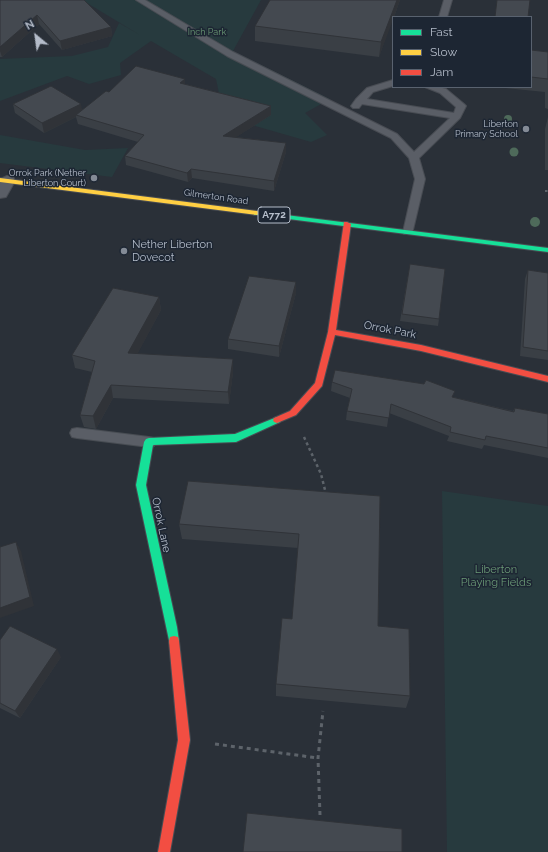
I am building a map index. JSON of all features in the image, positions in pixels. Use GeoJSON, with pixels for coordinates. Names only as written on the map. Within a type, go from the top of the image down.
{"type":"FeatureCollection","features":[{"type":"Feature","properties":{"kind":"street","name":"Gilmerton Road"},"geometry":{"type":"LineString","coordinates":[[2,185],[347,224],[548,250]]}},
{"type":"Feature","properties":{"kind":"street"},"geometry":{"type":"LineString","coordinates":[[149,442],[236,438],[293,413],[319,384],[332,332],[347,224]]}},
{"type":"Feature","properties":{"kind":"street","name":"Orrok Park"},"geometry":{"type":"LineString","coordinates":[[332,332],[421,348],[548,379]]}},
{"type":"Feature","properties":{"kind":"street","name":"Orrok Lane"},"geometry":{"type":"LineString","coordinates":[[149,442],[141,486],[172,627],[184,740],[164,852]]}},
{"type":"Feature","properties":{"kind":"lane"},"geometry":{"type":"LineString","coordinates":[[140,0],[230,54],[394,136],[414,157],[420,179],[408,232]]}},
{"type":"Feature","properties":{"kind":"lane"},"geometry":{"type":"LineString","coordinates":[[443,16],[448,0]]}},
{"type":"Feature","properties":{"kind":"lane"},"geometry":{"type":"LineString","coordinates":[[351,114],[359,101],[370,90],[392,83]]}},
{"type":"Feature","properties":{"kind":"lane"},"geometry":{"type":"LineString","coordinates":[[414,157],[457,116],[461,106],[443,91],[432,88]]}},
{"type":"Feature","properties":{"kind":"lane"},"geometry":{"type":"LineString","coordinates":[[359,101],[457,116]]}},
{"type":"Feature","properties":{"kind":"lane"},"geometry":{"type":"LineString","coordinates":[[77,433],[149,442]]}},
{"type":"Feature","properties":{"kind":"path"},"geometry":{"type":"LineString","coordinates":[[293,413],[321,474],[327,498]]}},
{"type":"Feature","properties":{"kind":"path"},"geometry":{"type":"LineString","coordinates":[[320,815],[318,758],[324,711]]}},
{"type":"Feature","properties":{"kind":"path"},"geometry":{"type":"LineString","coordinates":[[184,740],[318,758]]}},
{"type":"Feature","properties":{"kind":"green space","name":"Inch Park"},"geometry":{"type":"Polygon","coordinates":[[[82,0],[261,0],[233,51],[330,99],[305,113],[327,135],[311,142],[224,117],[216,79],[151,41],[120,63],[121,75],[89,84],[67,76],[0,101],[0,59],[72,56],[108,47],[119,23],[140,35],[82,0]]]}},
{"type":"Feature","properties":{"kind":"green space"},"geometry":{"type":"Polygon","coordinates":[[[0,135],[85,150],[128,148],[112,177],[0,163],[0,135]]]}},
{"type":"Feature","properties":{"kind":"green space","name":"Liberton Playing Fields"},"geometry":{"type":"Polygon","coordinates":[[[442,491],[548,506],[548,852],[447,852],[442,491]]]}},
{"type":"Feature","properties":{"kind":"building"},"geometry":{"type":"Polygon","coordinates":[[[0,0],[84,0],[111,27],[60,41],[37,15],[0,47],[0,0]]]}},
{"type":"Feature","properties":{"kind":"building"},"geometry":{"type":"Polygon","coordinates":[[[270,0],[397,0],[381,42],[255,26],[270,0]]]}},
{"type":"Feature","properties":{"kind":"building"},"geometry":{"type":"Polygon","coordinates":[[[497,0],[530,0],[528,16],[495,16],[497,0]]]}},
{"type":"Feature","properties":{"kind":"building"},"geometry":{"type":"Polygon","coordinates":[[[532,50],[548,52],[548,79],[532,77],[532,50]]]}},
{"type":"Feature","properties":{"kind":"building"},"geometry":{"type":"Polygon","coordinates":[[[136,66],[185,79],[180,83],[271,106],[223,136],[286,143],[274,181],[191,169],[187,173],[125,156],[144,135],[76,115],[106,91],[109,92],[136,66]]]}},
{"type":"Feature","properties":{"kind":"building"},"geometry":{"type":"Polygon","coordinates":[[[51,86],[81,104],[42,123],[13,104],[51,86]]]}},
{"type":"Feature","properties":{"kind":"building"},"geometry":{"type":"Polygon","coordinates":[[[410,264],[445,269],[439,319],[402,314],[410,264]]]}},
{"type":"Feature","properties":{"kind":"building"},"geometry":{"type":"Polygon","coordinates":[[[528,270],[548,273],[548,351],[523,347],[528,270]]]}},
{"type":"Feature","properties":{"kind":"building"},"geometry":{"type":"Polygon","coordinates":[[[249,276],[296,282],[279,346],[228,339],[249,276]]]}},
{"type":"Feature","properties":{"kind":"building"},"geometry":{"type":"Polygon","coordinates":[[[113,288],[159,297],[128,353],[233,359],[228,392],[111,385],[93,416],[80,415],[95,361],[72,355],[113,288]]]}},
{"type":"Feature","properties":{"kind":"building"},"geometry":{"type":"Polygon","coordinates":[[[335,370],[424,384],[426,380],[455,391],[452,397],[514,412],[515,408],[548,414],[548,448],[486,436],[485,440],[450,432],[451,427],[391,404],[389,418],[347,411],[352,389],[332,382],[335,370]]]}},
{"type":"Feature","properties":{"kind":"building"},"geometry":{"type":"Polygon","coordinates":[[[188,481],[380,496],[378,626],[409,629],[410,696],[276,684],[282,618],[292,619],[299,534],[179,524],[188,481]]]}},
{"type":"Feature","properties":{"kind":"building"},"geometry":{"type":"Polygon","coordinates":[[[16,542],[30,597],[0,608],[0,547],[16,542]]]}},
{"type":"Feature","properties":{"kind":"building"},"geometry":{"type":"Polygon","coordinates":[[[10,626],[57,649],[15,711],[0,703],[0,640],[10,626]]]}},
{"type":"Feature","properties":{"kind":"building"},"geometry":{"type":"Polygon","coordinates":[[[247,813],[402,829],[402,852],[243,852],[247,813]]]}},
{"type":"Feature","properties":{"kind":"traffic: fast"},"geometry":{"type":"LineString","coordinates":[[257,213],[548,250]]}},
{"type":"Feature","properties":{"kind":"traffic: fast"},"geometry":{"type":"LineString","coordinates":[[174,641],[141,485],[149,442],[236,438],[277,420]]}},
{"type":"Feature","properties":{"kind":"traffic: slow"},"geometry":{"type":"LineString","coordinates":[[0,180],[257,213]]}},
{"type":"Feature","properties":{"kind":"traffic: jam"},"geometry":{"type":"LineString","coordinates":[[347,224],[332,332],[421,348],[548,379]]}},
{"type":"Feature","properties":{"kind":"traffic: jam"},"geometry":{"type":"LineString","coordinates":[[277,420],[293,413],[319,384],[332,332]]}},
{"type":"Feature","properties":{"kind":"traffic: jam"},"geometry":{"type":"LineString","coordinates":[[164,852],[184,740],[174,641]]}},
{"type":"Feature","properties":{"kind":"place","name":"Liberton Primary School"},"geometry":{"type":"Point","coordinates":[526,129]}},
{"type":"Feature","properties":{"kind":"place","name":"Orrok Park (Nether Liberton Court)"},"geometry":{"type":"Point","coordinates":[94,178]}},
{"type":"Feature","properties":{"kind":"place","name":"Nether Liberton Dovecot"},"geometry":{"type":"Point","coordinates":[124,251]}}]}
